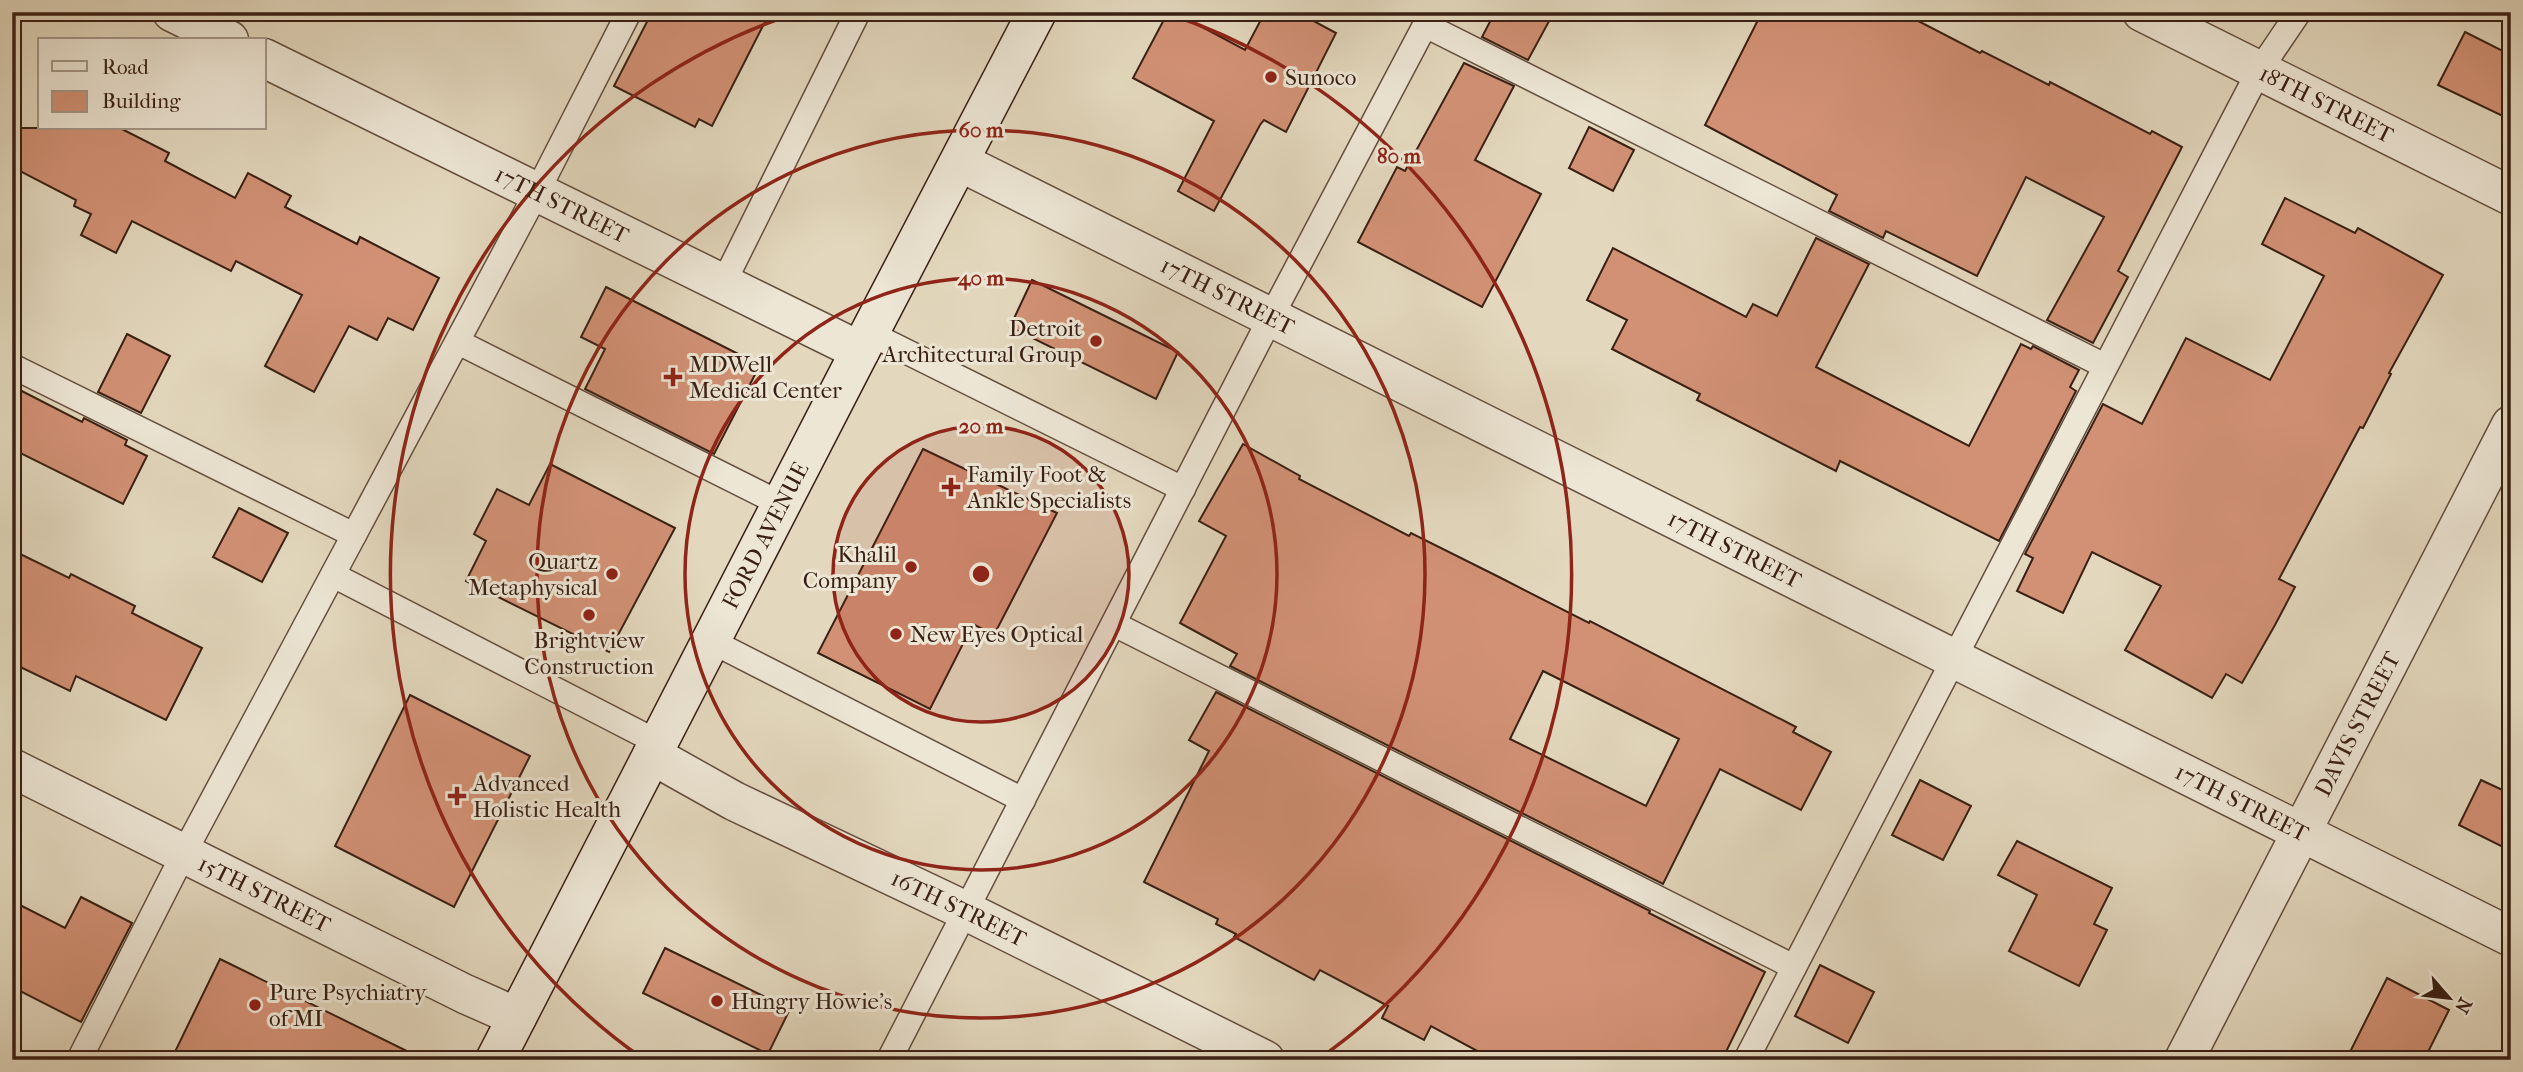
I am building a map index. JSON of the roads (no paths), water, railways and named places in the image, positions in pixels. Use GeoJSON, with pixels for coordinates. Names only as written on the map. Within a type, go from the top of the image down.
{"type":"FeatureCollection","features":[{"type":"Feature","properties":{"kind":"street"},"geometry":{"type":"LineString","coordinates":[[172,12],[225,38]]}},
{"type":"Feature","properties":{"kind":"street","name":"18TH STREET"},"geometry":{"type":"LineString","coordinates":[[2141,12],[2511,196]]}},
{"type":"Feature","properties":{"kind":"street","name":"FORD AVENUE"},"geometry":{"type":"LineString","coordinates":[[495,1060],[864,342],[960,162],[1026,16]]}},
{"type":"Feature","properties":{"kind":"street","name":"17TH STREET"},"geometry":{"type":"LineString","coordinates":[[266,59],[723,284],[864,342]]}},
{"type":"Feature","properties":{"kind":"street","name":"17TH STREET"},"geometry":{"type":"LineString","coordinates":[[960,162],[2511,937]]}},
{"type":"Feature","properties":{"kind":"street","name":"DAVIS STREET"},"geometry":{"type":"LineString","coordinates":[[2184,1060],[2511,425]]}},
{"type":"Feature","properties":{"kind":"street","name":"16TH STREET"},"geometry":{"type":"LineString","coordinates":[[655,749],[734,801],[966,911],[1265,1060]]}},
{"type":"Feature","properties":{"kind":"street","name":"15TH STREET"},"geometry":{"type":"LineString","coordinates":[[12,768],[465,994],[517,1017]]}},
{"type":"Feature","properties":{"kind":"lane"},"geometry":{"type":"LineString","coordinates":[[79,1060],[184,853],[458,342],[629,12]]}},
{"type":"Feature","properties":{"kind":"lane"},"geometry":{"type":"LineString","coordinates":[[723,284],[858,12]]}},
{"type":"Feature","properties":{"kind":"lane"},"geometry":{"type":"LineString","coordinates":[[1746,1060],[2259,71],[2299,12]]}},
{"type":"Feature","properties":{"kind":"lane"},"geometry":{"type":"LineString","coordinates":[[889,1060],[1271,317],[1429,19],[2105,366]]}},
{"type":"Feature","properties":{"kind":"lane"},"geometry":{"type":"LineString","coordinates":[[458,342],[781,504]]}},
{"type":"Feature","properties":{"kind":"lane"},"geometry":{"type":"LineString","coordinates":[[864,342],[1183,489]]}},
{"type":"Feature","properties":{"kind":"lane"},"geometry":{"type":"LineString","coordinates":[[12,366],[354,535]]}},
{"type":"Feature","properties":{"kind":"lane"},"geometry":{"type":"LineString","coordinates":[[333,575],[655,749]]}},
{"type":"Feature","properties":{"kind":"lane"},"geometry":{"type":"LineString","coordinates":[[1114,624],[1794,967]]}},
{"type":"Feature","properties":{"kind":"lane"},"geometry":{"type":"LineString","coordinates":[[711,641],[1023,800]]}},
{"type":"Feature","properties":{"kind":"place","name":"Sunoco"},"geometry":{"type":"Point","coordinates":[1271,77]}},
{"type":"Feature","properties":{"kind":"place","name":"Detroit Architectural Group"},"geometry":{"type":"Point","coordinates":[1096,341]}},
{"type":"Feature","properties":{"kind":"place","name":"MDWell Medical Center"},"geometry":{"type":"Point","coordinates":[673,377]}},
{"type":"Feature","properties":{"kind":"place","name":"Family Foot & Ankle Specialists"},"geometry":{"type":"Point","coordinates":[951,487]}},
{"type":"Feature","properties":{"kind":"place","name":"Khalil Company"},"geometry":{"type":"Point","coordinates":[911,567]}},
{"type":"Feature","properties":{"kind":"place","name":"Quartz Metaphysical"},"geometry":{"type":"Point","coordinates":[612,574]}},
{"type":"Feature","properties":{"kind":"place","name":"Brightview Construction"},"geometry":{"type":"Point","coordinates":[589,615]}},
{"type":"Feature","properties":{"kind":"place","name":"New Eyes Optical"},"geometry":{"type":"Point","coordinates":[896,634]}},
{"type":"Feature","properties":{"kind":"place","name":"Advanced Holistic Health"},"geometry":{"type":"Point","coordinates":[457,796]}},
{"type":"Feature","properties":{"kind":"place","name":"Hungry Howie's"},"geometry":{"type":"Point","coordinates":[717,1001]}},
{"type":"Feature","properties":{"kind":"place","name":"Pure Psychiatry of MI"},"geometry":{"type":"Point","coordinates":[255,1005]}}]}
